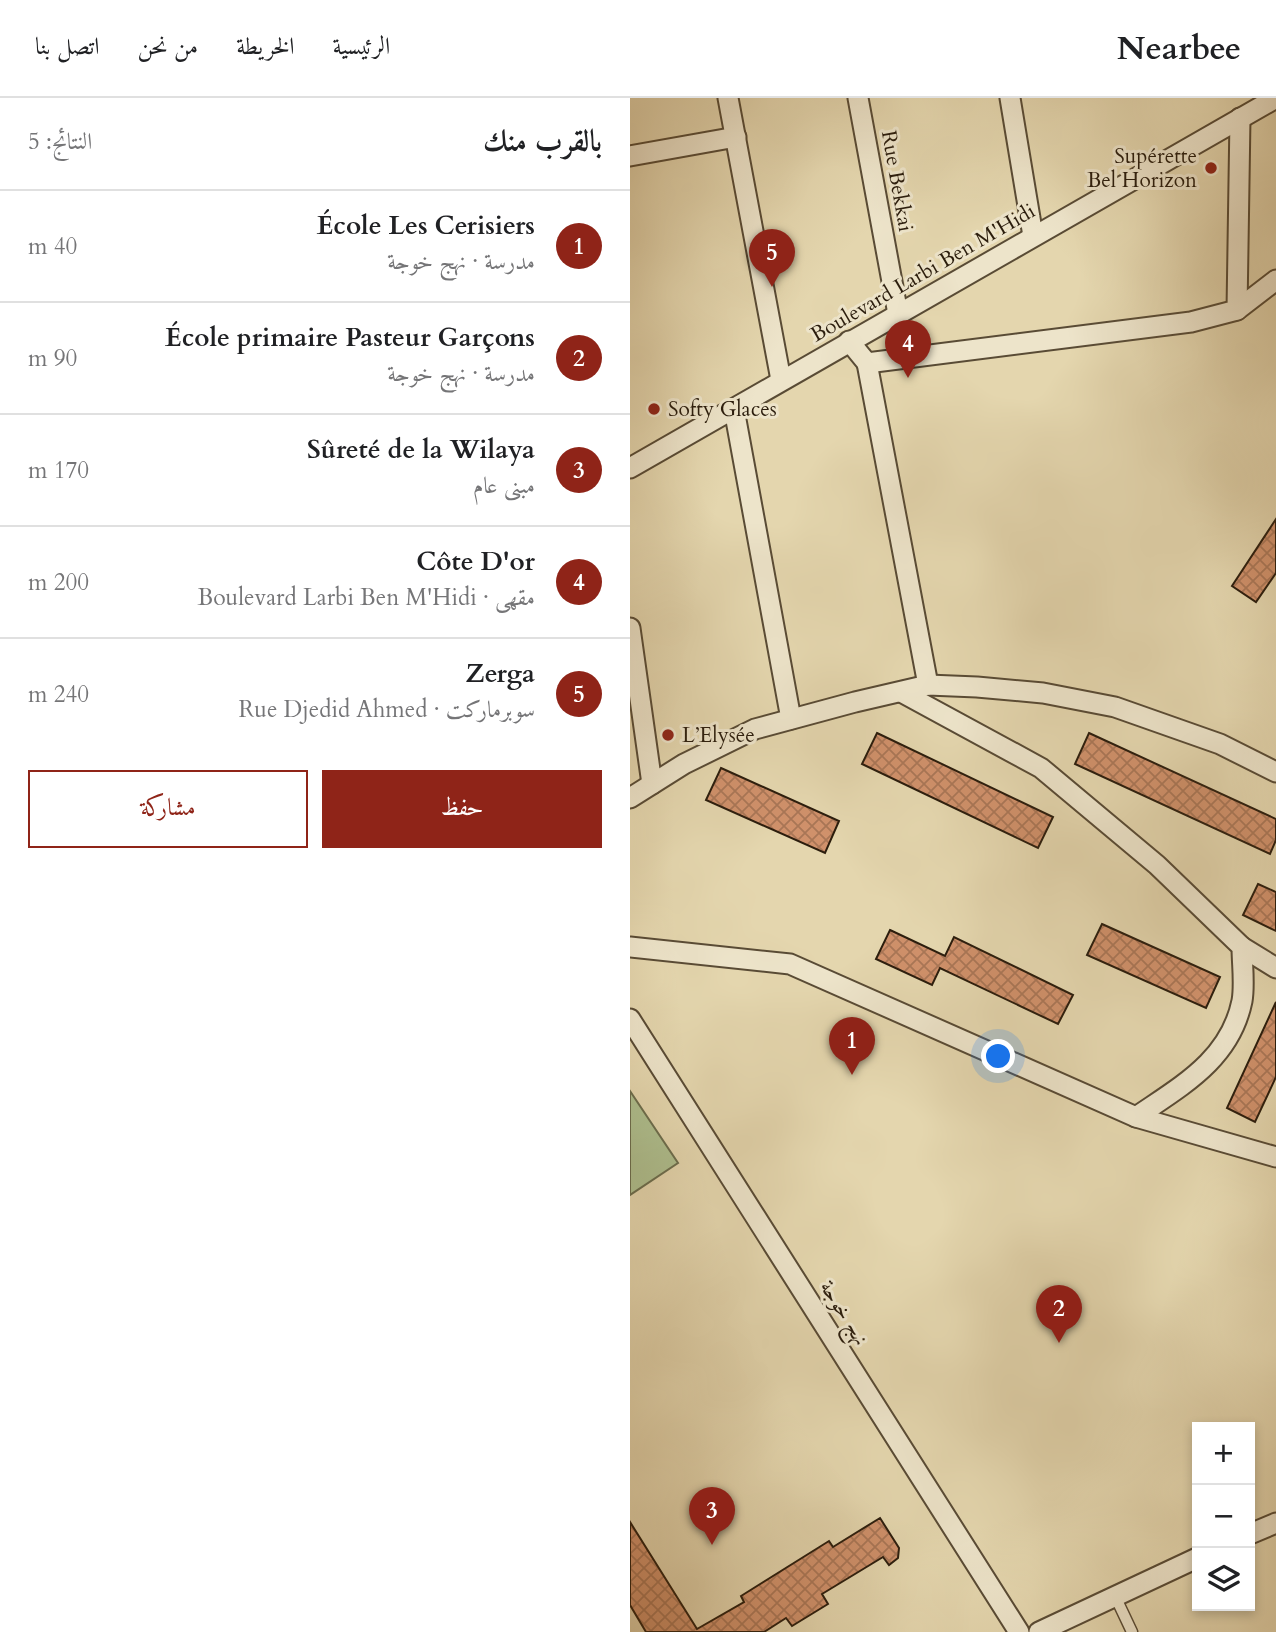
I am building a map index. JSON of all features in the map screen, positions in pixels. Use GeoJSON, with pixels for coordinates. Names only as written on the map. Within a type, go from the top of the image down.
{"type":"FeatureCollection","features":[{"type":"Feature","properties":{"kind":"street"},"geometry":{"type":"LineString","coordinates":[[728,98],[781,380]]}},
{"type":"Feature","properties":{"kind":"street","name":"Rue Bekkai"},"geometry":{"type":"LineString","coordinates":[[859,98],[898,314]]}},
{"type":"Feature","properties":{"kind":"street"},"geometry":{"type":"LineString","coordinates":[[1010,98],[1033,236]]}},
{"type":"Feature","properties":{"kind":"street","name":"Boulevard Larbi Ben M'Hidi"},"geometry":{"type":"LineString","coordinates":[[630,468],[1276,98]]}},
{"type":"Feature","properties":{"kind":"street"},"geometry":{"type":"LineString","coordinates":[[1237,310],[1240,118]]}},
{"type":"Feature","properties":{"kind":"street"},"geometry":{"type":"LineString","coordinates":[[630,156],[736,137]]}},
{"type":"Feature","properties":{"kind":"street"},"geometry":{"type":"LineString","coordinates":[[867,363],[1191,323],[1237,310],[1276,280]]}},
{"type":"Feature","properties":{"kind":"street"},"geometry":{"type":"LineString","coordinates":[[849,341],[867,363],[928,685]]}},
{"type":"Feature","properties":{"kind":"street"},"geometry":{"type":"LineString","coordinates":[[734,409],[791,719]]}},
{"type":"Feature","properties":{"kind":"street"},"geometry":{"type":"LineString","coordinates":[[630,628],[652,784]]}},
{"type":"Feature","properties":{"kind":"street"},"geometry":{"type":"LineString","coordinates":[[630,798],[684,764],[755,729],[928,685],[1043,693],[1115,707],[1220,744],[1276,772]]}},
{"type":"Feature","properties":{"kind":"street"},"geometry":{"type":"LineString","coordinates":[[901,691],[1041,768],[1157,865],[1242,947],[1276,968]]}},
{"type":"Feature","properties":{"kind":"street"},"geometry":{"type":"LineString","coordinates":[[630,947],[790,964],[1136,1117],[1276,1157]]}},
{"type":"Feature","properties":{"kind":"street"},"geometry":{"type":"LineString","coordinates":[[1136,1117],[1213,1061],[1231,1032],[1242,1000],[1242,947]]}},
{"type":"Feature","properties":{"kind":"street","name":"نهج خوجة"},"geometry":{"type":"LineString","coordinates":[[630,1018],[1018,1632]]}},
{"type":"Feature","properties":{"kind":"street"},"geometry":{"type":"LineString","coordinates":[[1255,1532],[1276,1523]]}},
{"type":"Feature","properties":{"kind":"street"},"geometry":{"type":"LineString","coordinates":[[1039,1632],[1192,1560]]}},
{"type":"Feature","properties":{"kind":"lane"},"geometry":{"type":"LineString","coordinates":[[1115,1596],[1132,1632]]}},
{"type":"Feature","properties":{"kind":"green space"},"geometry":{"type":"Polygon","coordinates":[[[630,1091],[678,1163],[630,1195],[630,1091]]]}},
{"type":"Feature","properties":{"kind":"building"},"geometry":{"type":"Polygon","coordinates":[[[1276,519],[1276,573],[1256,602],[1232,586],[1276,519]]]}},
{"type":"Feature","properties":{"kind":"building"},"geometry":{"type":"Polygon","coordinates":[[[877,733],[1053,817],[1038,848],[862,764],[877,733]]]}},
{"type":"Feature","properties":{"kind":"building"},"geometry":{"type":"Polygon","coordinates":[[[1089,733],[1276,819],[1276,840],[1270,854],[1075,764],[1089,733]]]}},
{"type":"Feature","properties":{"kind":"building"},"geometry":{"type":"Polygon","coordinates":[[[721,768],[839,821],[825,853],[706,800],[721,768]]]}},
{"type":"Feature","properties":{"kind":"building"},"geometry":{"type":"Polygon","coordinates":[[[1258,884],[1276,892],[1276,931],[1243,915],[1258,884]]]}},
{"type":"Feature","properties":{"kind":"building"},"geometry":{"type":"Polygon","coordinates":[[[1102,924],[1220,977],[1206,1008],[1087,955],[1102,924]]]}},
{"type":"Feature","properties":{"kind":"building"},"geometry":{"type":"Polygon","coordinates":[[[890,930],[945,956],[954,937],[1073,995],[1058,1024],[940,968],[932,985],[876,959],[890,930]]]}},
{"type":"Feature","properties":{"kind":"building"},"geometry":{"type":"Polygon","coordinates":[[[1276,1002],[1276,1077],[1255,1122],[1227,1108],[1276,1002]]]}},
{"type":"Feature","properties":{"kind":"building"},"geometry":{"type":"Polygon","coordinates":[[[880,1518],[899,1548],[898,1558],[889,1565],[883,1557],[822,1594],[828,1604],[792,1626],[786,1618],[764,1632],[646,1632],[630,1605],[630,1522],[697,1629],[744,1602],[741,1596],[829,1541],[833,1547],[880,1518]]]}},
{"type":"Feature","properties":{"kind":"place","name":"Supérette Bel Horizon"},"geometry":{"type":"Point","coordinates":[1211,168]}},
{"type":"Feature","properties":{"kind":"place","name":"Zerga"},"geometry":{"type":"Point","coordinates":[772,287]}},
{"type":"Feature","properties":{"kind":"place","name":"Côte D'or"},"geometry":{"type":"Point","coordinates":[908,378]}},
{"type":"Feature","properties":{"kind":"place","name":"Softy Glaces"},"geometry":{"type":"Point","coordinates":[654,409]}},
{"type":"Feature","properties":{"kind":"place","name":"L’Elysée"},"geometry":{"type":"Point","coordinates":[668,735]}},
{"type":"Feature","properties":{"kind":"place","name":"École Les Cerisiers"},"geometry":{"type":"Point","coordinates":[852,1075]}},
{"type":"Feature","properties":{"kind":"place","name":"École primaire Pasteur Garçons"},"geometry":{"type":"Point","coordinates":[1059,1343]}},
{"type":"Feature","properties":{"kind":"place","name":"Sûreté de la Wilaya"},"geometry":{"type":"Point","coordinates":[712,1545]}}]}
